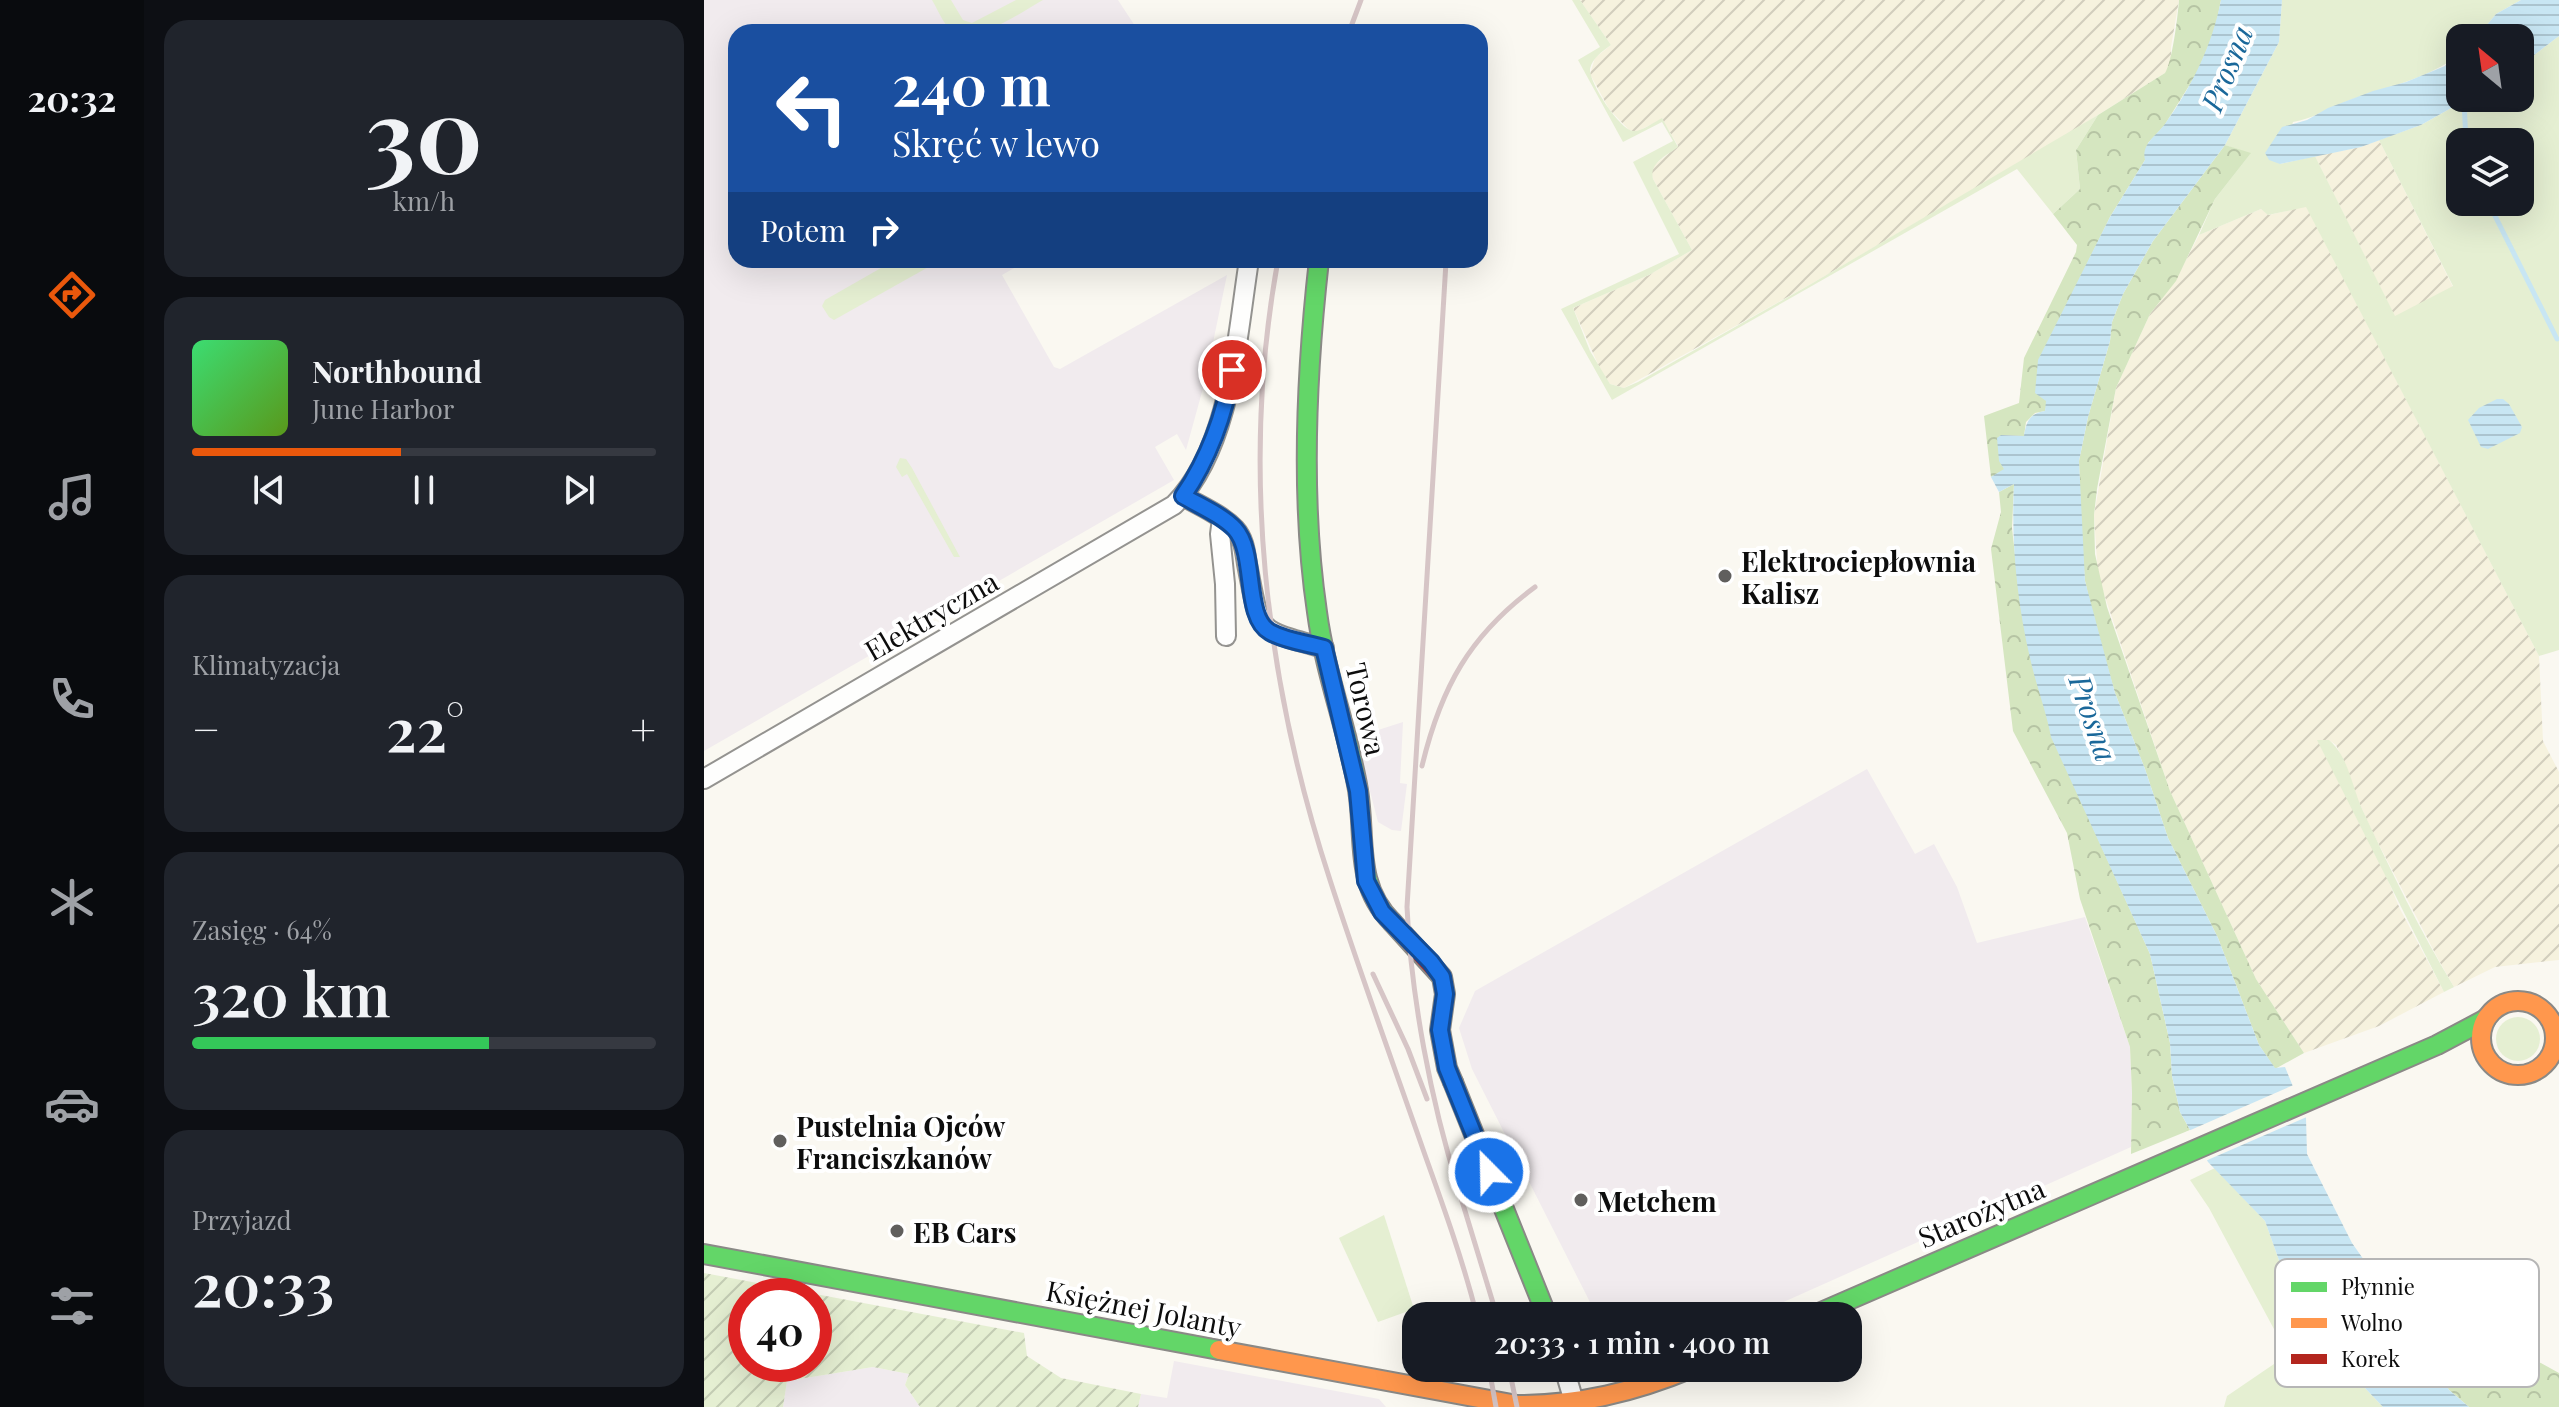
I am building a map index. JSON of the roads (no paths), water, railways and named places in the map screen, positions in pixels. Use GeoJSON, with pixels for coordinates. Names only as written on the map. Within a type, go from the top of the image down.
{"type":"FeatureCollection","features":[{"type":"Feature","properties":{"kind":"street"},"geometry":{"type":"LineString","coordinates":[[1248,268],[1229,389],[1203,465],[1183,496],[1222,519],[1241,538],[1256,609],[1263,626],[1272,633],[1324,648]]}},
{"type":"Feature","properties":{"kind":"street","name":"Torowa"},"geometry":{"type":"LineString","coordinates":[[1318,268],[1307,401],[1310,550],[1324,648],[1358,791],[1363,869],[1369,892],[1395,928],[1431,962],[1442,977],[1445,994],[1440,1030],[1447,1068],[1541,1302]]}},
{"type":"Feature","properties":{"kind":"street","name":"Elektryczna"},"geometry":{"type":"LineString","coordinates":[[704,779],[1164,513],[1183,496]]}},
{"type":"Feature","properties":{"kind":"street"},"geometry":{"type":"LineString","coordinates":[[1222,519],[1220,534],[1226,636]]}},
{"type":"Feature","properties":{"kind":"street"},"geometry":{"type":"LineString","coordinates":[[2512,1001],[2551,1009],[2558,1034],[2551,1066],[2512,1075],[2501,1072],[2473,1049],[2437,1045],[2486,1019],[2502,1004],[2512,1001]]}},
{"type":"Feature","properties":{"kind":"street"},"geometry":{"type":"LineString","coordinates":[[2485,1056],[2481,1031],[2486,1019]]}},
{"type":"Feature","properties":{"kind":"street","name":"Starożytna"},"geometry":{"type":"LineString","coordinates":[[1844,1302],[2437,1045]]}},
{"type":"Feature","properties":{"kind":"street","name":"Księżnej Jolanty"},"geometry":{"type":"LineString","coordinates":[[704,1254],[1480,1399],[1517,1405],[1575,1405]]}},
{"type":"Feature","properties":{"kind":"street"},"geometry":{"type":"LineString","coordinates":[[1568,1382],[1575,1405],[1608,1404],[1660,1382]]}},
{"type":"Feature","properties":{"kind":"water","name":"Prosna"},"geometry":{"type":"Polygon","coordinates":[[[2221,0],[2282,0],[2279,42],[2225,145],[2153,241],[2123,294],[2112,322],[2110,341],[2079,461],[2085,581],[2115,693],[2168,838],[2218,938],[2259,1045],[2275,1068],[2285,1067],[2306,1118],[2307,1154],[2363,1259],[2279,1259],[2265,1221],[2208,1162],[2180,1112],[2172,1076],[2170,1043],[2150,954],[2051,737],[2032,668],[2016,572],[2014,484],[1999,492],[1991,477],[2004,469],[1999,461],[1997,438],[2001,435],[2024,436],[2030,419],[2045,411],[2046,401],[2035,393],[2038,360],[2110,217],[2145,160],[2147,144],[2184,95],[2212,33],[2221,0]]]}},
{"type":"Feature","properties":{"kind":"water"},"geometry":{"type":"Polygon","coordinates":[[[2521,0],[2559,0],[2559,36],[2534,55],[2534,24],[2488,24],[2496,14],[2521,0]]]}},
{"type":"Feature","properties":{"kind":"water"},"geometry":{"type":"Polygon","coordinates":[[[2445,66],[2446,111],[2421,125],[2361,147],[2280,164],[2269,160],[2265,153],[2282,127],[2445,66]]]}},
{"type":"Feature","properties":{"kind":"water"},"geometry":{"type":"Polygon","coordinates":[[[2497,399],[2509,404],[2522,427],[2520,433],[2488,449],[2481,447],[2468,420],[2479,408],[2497,399]]]}},
{"type":"Feature","properties":{"kind":"water"},"geometry":{"type":"Polygon","coordinates":[[[2364,1387],[2447,1387],[2469,1407],[2383,1407],[2364,1387]]]}},
{"type":"Feature","properties":{"kind":"waterway"},"geometry":{"type":"LineString","coordinates":[[2465,112],[2465,128]]}},
{"type":"Feature","properties":{"kind":"waterway"},"geometry":{"type":"LineString","coordinates":[[2495,216],[2557,339]]}},
{"type":"Feature","properties":{"kind":"railway"},"geometry":{"type":"LineString","coordinates":[[1352,24],[1361,0]]}},
{"type":"Feature","properties":{"kind":"railway"},"geometry":{"type":"LineString","coordinates":[[1277,268],[1261,416],[1261,495],[1265,573],[1289,728],[1330,880],[1473,1302]]}},
{"type":"Feature","properties":{"kind":"railway"},"geometry":{"type":"LineString","coordinates":[[1446,268],[1407,907],[1424,1048],[1439,1120],[1458,1187]]}},
{"type":"Feature","properties":{"kind":"railway"},"geometry":{"type":"LineString","coordinates":[[1422,766],[1439,711],[1461,665],[1493,624],[1535,587]]}},
{"type":"Feature","properties":{"kind":"railway"},"geometry":{"type":"LineString","coordinates":[[1373,974],[1427,1099]]}},
{"type":"Feature","properties":{"kind":"railway"},"geometry":{"type":"LineString","coordinates":[[1455,1178],[1493,1302]]}},
{"type":"Feature","properties":{"kind":"railway"},"geometry":{"type":"LineString","coordinates":[[1492,1382],[1496,1407]]}},
{"type":"Feature","properties":{"kind":"railway"},"geometry":{"type":"LineString","coordinates":[[1512,1382],[1517,1407]]}},
{"type":"Feature","properties":{"kind":"place","name":"Elektrociepłownia Kalisz"},"geometry":{"type":"Point","coordinates":[1725,576]}},
{"type":"Feature","properties":{"kind":"place","name":"Pustelnia Ojców Franciszkanów"},"geometry":{"type":"Point","coordinates":[780,1141]}},
{"type":"Feature","properties":{"kind":"place","name":"Metchem"},"geometry":{"type":"Point","coordinates":[1581,1200]}},
{"type":"Feature","properties":{"kind":"place","name":"EB Cars"},"geometry":{"type":"Point","coordinates":[897,1231]}}]}
